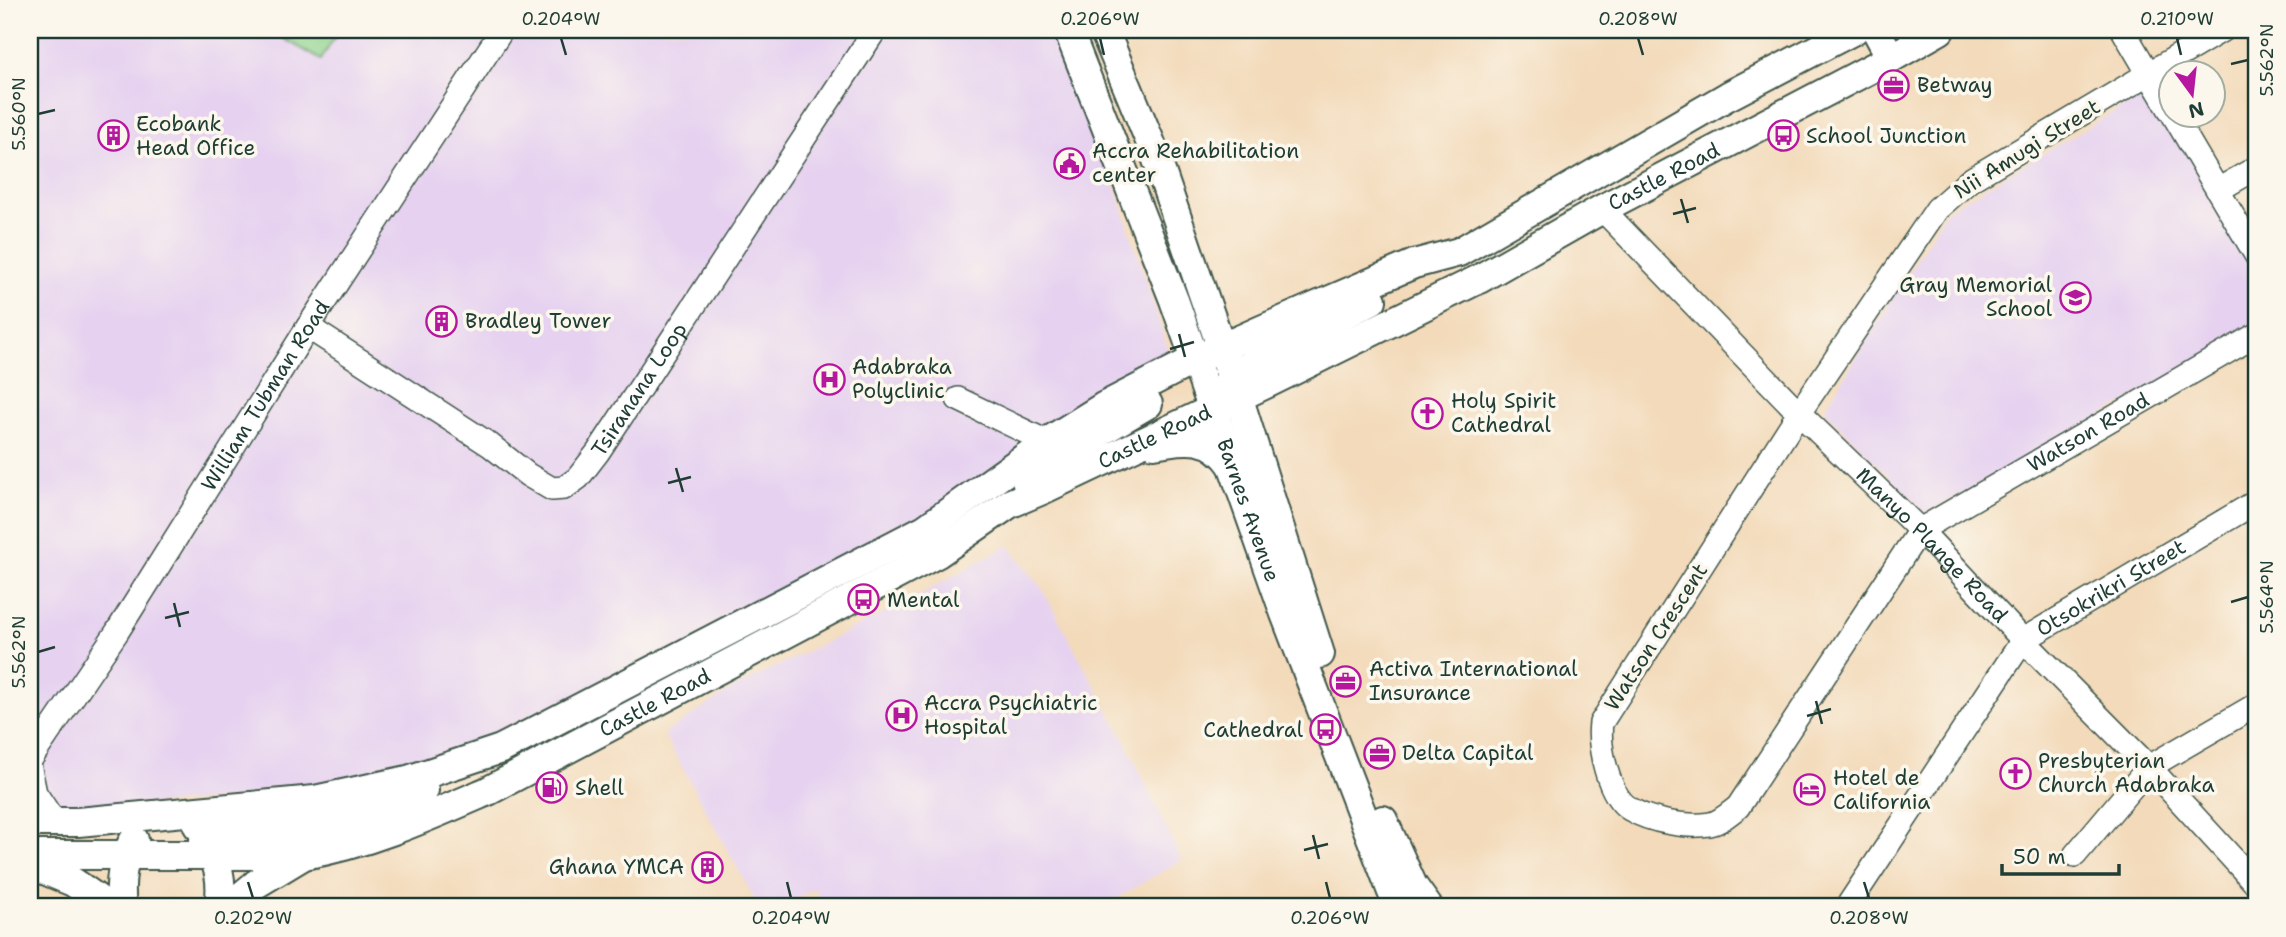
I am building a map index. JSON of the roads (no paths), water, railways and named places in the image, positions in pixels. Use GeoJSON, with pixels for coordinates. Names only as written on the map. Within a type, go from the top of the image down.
{"type":"FeatureCollection","features":[{"type":"Feature","properties":{"kind":"main road","name":"Barnes Avenue"},"geometry":{"type":"LineString","coordinates":[[1068,30],[1174,300],[1216,377],[1244,458],[1360,761],[1413,886],[1428,907]]}},
{"type":"Feature","properties":{"kind":"main road","name":"Barnes Avenue"},"geometry":{"type":"LineString","coordinates":[[1104,30],[1154,151],[1205,300],[1216,377]]}},
{"type":"Feature","properties":{"kind":"main road","name":"Castle Road"},"geometry":{"type":"LineString","coordinates":[[30,855],[304,855],[323,852],[414,823],[488,791],[938,553],[1009,504],[1131,448],[1216,377],[1261,330],[1414,264],[1459,252],[1728,96],[1854,30]]}},
{"type":"Feature","properties":{"kind":"main road"},"geometry":{"type":"LineString","coordinates":[[1876,30],[1891,58]]}},
{"type":"Feature","properties":{"kind":"main road","name":"Castle Road"},"geometry":{"type":"LineString","coordinates":[[54,822],[315,800],[408,780],[501,750],[925,529],[1047,442],[1085,417],[1134,391],[1216,377],[1270,382],[1479,279],[1602,209],[1940,30]]}},
{"type":"Feature","properties":{"kind":"main road"},"geometry":{"type":"LineString","coordinates":[[1009,504],[1020,490],[1088,439],[1285,345],[1432,270],[1459,252]]}},
{"type":"Feature","properties":{"kind":"main road"},"geometry":{"type":"LineString","coordinates":[[1134,391],[1159,369],[1172,351],[1174,300]]}},
{"type":"Feature","properties":{"kind":"main road"},"geometry":{"type":"LineString","coordinates":[[1205,300],[1227,320],[1261,330]]}},
{"type":"Feature","properties":{"kind":"main road"},"geometry":{"type":"LineString","coordinates":[[1131,448],[1168,441],[1198,440],[1244,458],[1254,409],[1259,396],[1270,382]]}},
{"type":"Feature","properties":{"kind":"main road","name":"Barnes Avenue"},"geometry":{"type":"LineString","coordinates":[[1244,458],[1284,614],[1397,902]]}},
{"type":"Feature","properties":{"kind":"main road"},"geometry":{"type":"LineString","coordinates":[[54,822],[283,829],[348,818],[401,801],[501,750]]}},
{"type":"Feature","properties":{"kind":"main road"},"geometry":{"type":"LineString","coordinates":[[122,907],[120,889],[126,853],[139,834],[151,824]]}},
{"type":"Feature","properties":{"kind":"main road"},"geometry":{"type":"LineString","coordinates":[[190,825],[200,833],[220,872],[219,907]]}},
{"type":"Feature","properties":{"kind":"main road"},"geometry":{"type":"LineString","coordinates":[[228,907],[256,884],[304,855]]}},
{"type":"Feature","properties":{"kind":"main road"},"geometry":{"type":"LineString","coordinates":[[30,864],[74,882],[109,907]]}},
{"type":"Feature","properties":{"kind":"street","name":"William Tubman Road"},"geometry":{"type":"LineString","coordinates":[[30,760],[117,632],[308,327],[502,30]]}},
{"type":"Feature","properties":{"kind":"street","name":"Tsiranana Loop"},"geometry":{"type":"LineString","coordinates":[[308,327],[490,445],[528,475],[552,489],[564,488],[578,478],[598,452],[875,30]]}},
{"type":"Feature","properties":{"kind":"street"},"geometry":{"type":"LineString","coordinates":[[2123,30],[2156,85]]}},
{"type":"Feature","properties":{"kind":"street","name":"Nii Amugi Street"},"geometry":{"type":"LineString","coordinates":[[1799,413],[1937,209],[1970,180],[2222,30]]}},
{"type":"Feature","properties":{"kind":"street"},"geometry":{"type":"LineString","coordinates":[[2182,130],[2256,255]]}},
{"type":"Feature","properties":{"kind":"street"},"geometry":{"type":"LineString","coordinates":[[2218,190],[2256,167]]}},
{"type":"Feature","properties":{"kind":"street","name":"Manyo Plange Road"},"geometry":{"type":"LineString","coordinates":[[1602,209],[1799,413],[1920,530],[2023,640],[2149,767],[2256,884]]}},
{"type":"Feature","properties":{"kind":"street","name":"Watson Road"},"geometry":{"type":"LineString","coordinates":[[1920,530],[2256,335]]}},
{"type":"Feature","properties":{"kind":"street"},"geometry":{"type":"LineString","coordinates":[[958,399],[1047,442]]}},
{"type":"Feature","properties":{"kind":"street","name":"Watson Crescent"},"geometry":{"type":"LineString","coordinates":[[1799,413],[1601,723],[1601,755],[1614,788],[1628,808],[1673,824],[1712,824],[1738,807],[1920,530]]}},
{"type":"Feature","properties":{"kind":"street","name":"Otsokrikri Street"},"geometry":{"type":"LineString","coordinates":[[1847,907],[2023,640],[2256,502]]}},
{"type":"Feature","properties":{"kind":"street"},"geometry":{"type":"LineString","coordinates":[[2076,855],[2149,767],[2256,705]]}},
{"type":"Feature","properties":{"kind":"street"},"geometry":{"type":"LineString","coordinates":[[30,769],[35,793],[54,822]]}},
{"type":"Feature","properties":{"kind":"place","name":"Betway"},"geometry":{"type":"Point","coordinates":[1894,85]}},
{"type":"Feature","properties":{"kind":"place","name":"Ecobank Head Office"},"geometry":{"type":"Point","coordinates":[113,136]}},
{"type":"Feature","properties":{"kind":"place","name":"School Junction"},"geometry":{"type":"Point","coordinates":[1783,136]}},
{"type":"Feature","properties":{"kind":"place","name":"Accra Rehabilitation center"},"geometry":{"type":"Point","coordinates":[1069,163]}},
{"type":"Feature","properties":{"kind":"place","name":"Gray Memorial School"},"geometry":{"type":"Point","coordinates":[2075,297]}},
{"type":"Feature","properties":{"kind":"place","name":"Bradley Tower"},"geometry":{"type":"Point","coordinates":[442,321]}},
{"type":"Feature","properties":{"kind":"place","name":"Adabraka Polyclinic"},"geometry":{"type":"Point","coordinates":[829,379]}},
{"type":"Feature","properties":{"kind":"place","name":"Holy Spirit Cathedral"},"geometry":{"type":"Point","coordinates":[1428,413]}},
{"type":"Feature","properties":{"kind":"place","name":"Mental"},"geometry":{"type":"Point","coordinates":[864,600]}},
{"type":"Feature","properties":{"kind":"place","name":"Activa International Insurance"},"geometry":{"type":"Point","coordinates":[1346,681]}},
{"type":"Feature","properties":{"kind":"place","name":"Accra Psychiatric Hospital"},"geometry":{"type":"Point","coordinates":[901,715]}},
{"type":"Feature","properties":{"kind":"place","name":"Cathedral"},"geometry":{"type":"Point","coordinates":[1326,730]}},
{"type":"Feature","properties":{"kind":"place","name":"Delta Capital"},"geometry":{"type":"Point","coordinates":[1379,753]}},
{"type":"Feature","properties":{"kind":"place","name":"Presbyterian Church Adabraka"},"geometry":{"type":"Point","coordinates":[2015,773]}},
{"type":"Feature","properties":{"kind":"place","name":"Shell"},"geometry":{"type":"Point","coordinates":[552,788]}},
{"type":"Feature","properties":{"kind":"place","name":"Hotel de California"},"geometry":{"type":"Point","coordinates":[1810,790]}},
{"type":"Feature","properties":{"kind":"place","name":"Ghana YMCA"},"geometry":{"type":"Point","coordinates":[707,867]}}]}
